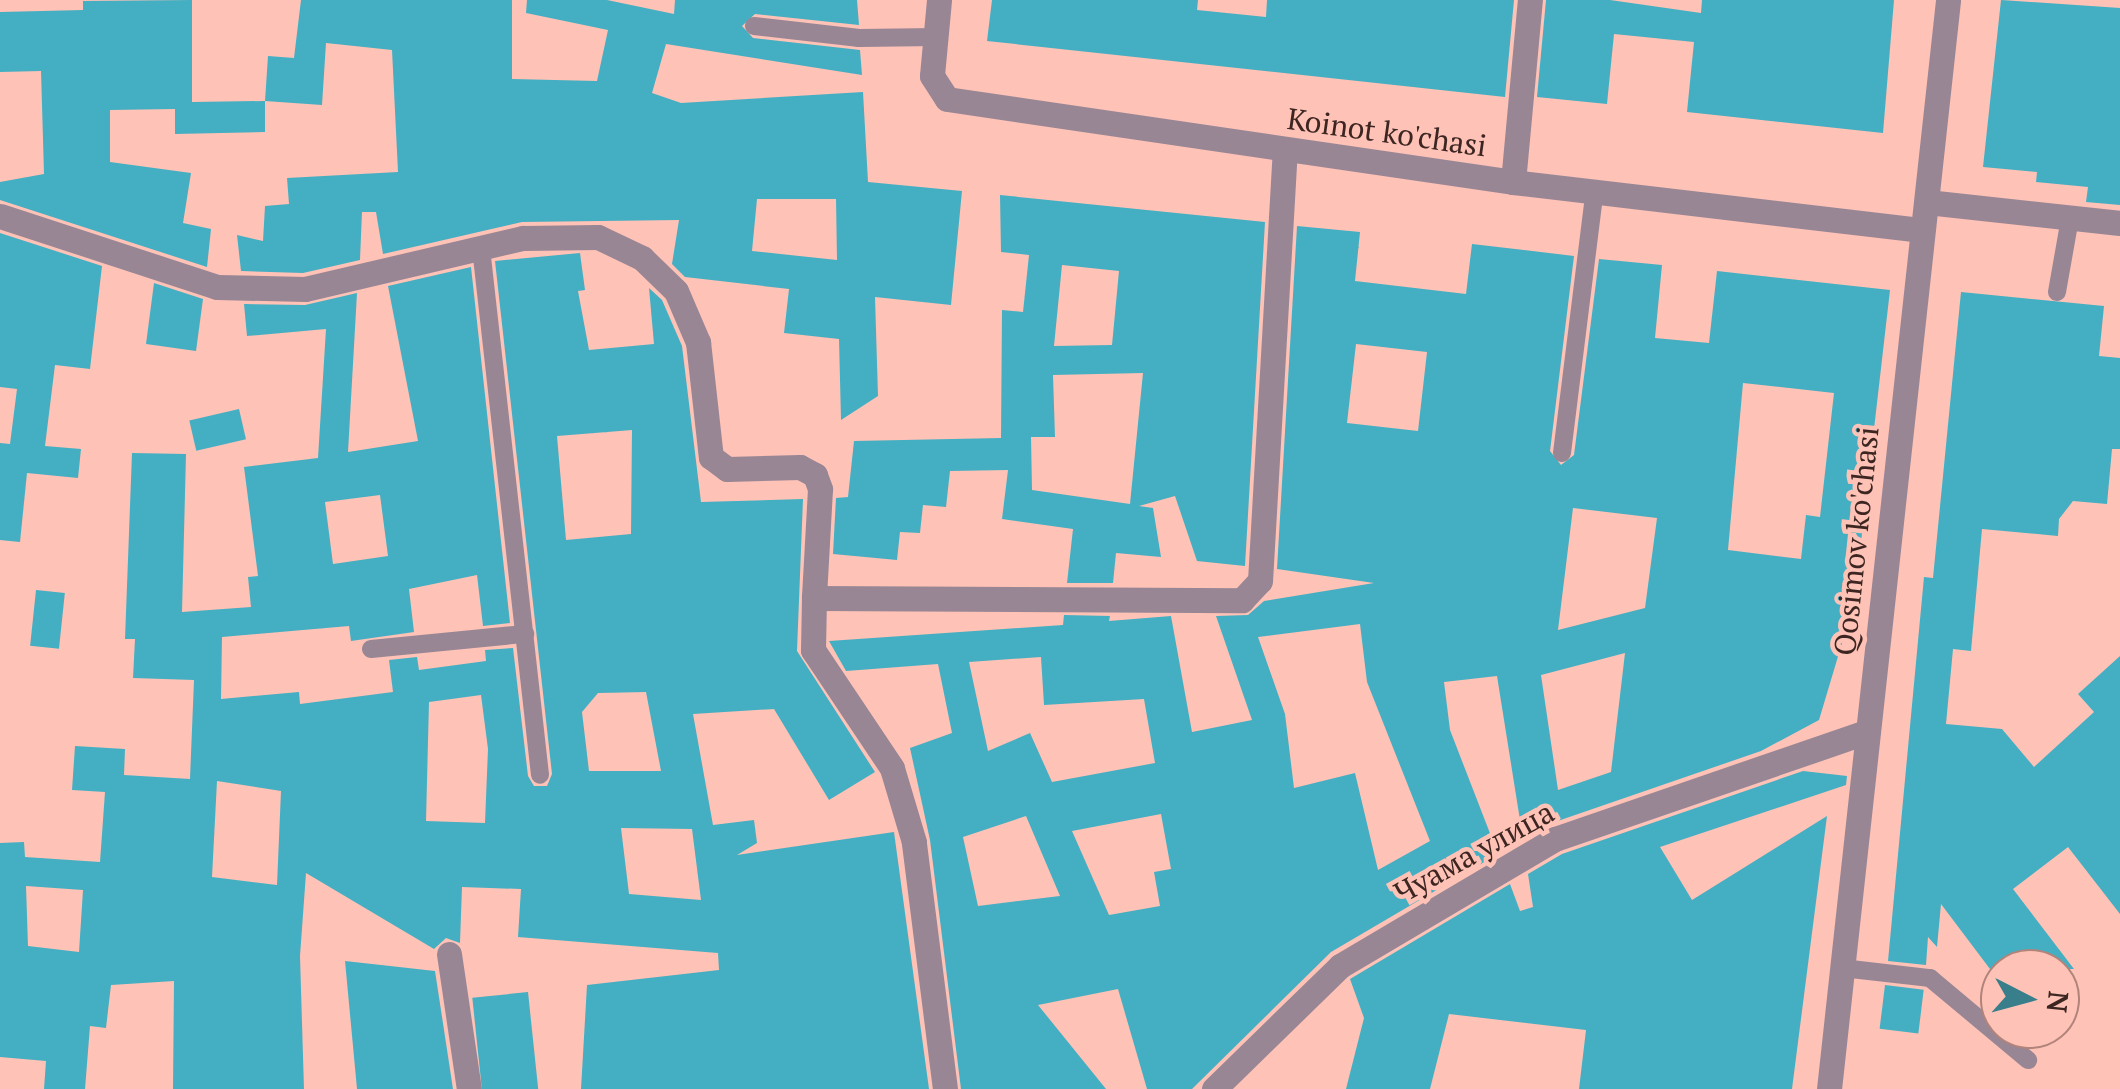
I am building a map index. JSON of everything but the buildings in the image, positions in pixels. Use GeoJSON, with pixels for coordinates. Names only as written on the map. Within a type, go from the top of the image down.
{"type":"FeatureCollection","features":[{"type":"Feature","properties":{"kind":"street","name":"Koinot ko'chasi"},"geometry":{"type":"LineString","coordinates":[[940,0],[932,76],[947,99],[1285,152],[1922,230]]}},
{"type":"Feature","properties":{"kind":"street"},"geometry":{"type":"LineString","coordinates":[[1513,182],[1530,0]]}},
{"type":"Feature","properties":{"kind":"street","name":"Qosimov ko'chasi"},"geometry":{"type":"LineString","coordinates":[[1829,1089],[1948,0]]}},
{"type":"Feature","properties":{"kind":"street"},"geometry":{"type":"LineString","coordinates":[[814,598],[1242,600],[1260,581],[1285,152]]}},
{"type":"Feature","properties":{"kind":"street"},"geometry":{"type":"LineString","coordinates":[[1927,202],[2120,223]]}},
{"type":"Feature","properties":{"kind":"street"},"geometry":{"type":"LineString","coordinates":[[0,216],[217,287],[304,289],[523,238],[598,236],[642,258],[676,291],[698,342],[711,456],[727,469],[800,467],[814,475],[820,488],[813,650],[892,768],[914,842],[945,1089]]}},
{"type":"Feature","properties":{"kind":"street","name":"Чуама улица"},"geometry":{"type":"LineString","coordinates":[[1214,1089],[1340,966],[1555,839],[1868,730]]}},
{"type":"Feature","properties":{"kind":"street"},"geometry":{"type":"LineString","coordinates":[[449,954],[469,1089]]}},
{"type":"Feature","properties":{"kind":"lane"},"geometry":{"type":"LineString","coordinates":[[754,26],[859,38],[936,37]]}},
{"type":"Feature","properties":{"kind":"lane"},"geometry":{"type":"LineString","coordinates":[[1562,453],[1594,189]]}},
{"type":"Feature","properties":{"kind":"lane"},"geometry":{"type":"LineString","coordinates":[[2058,292],[2070,218]]}},
{"type":"Feature","properties":{"kind":"lane"},"geometry":{"type":"LineString","coordinates":[[481,248],[540,775]]}},
{"type":"Feature","properties":{"kind":"lane"},"geometry":{"type":"LineString","coordinates":[[370,649],[525,634]]}},
{"type":"Feature","properties":{"kind":"lane"},"geometry":{"type":"LineString","coordinates":[[1842,968],[1930,978],[2028,1060]]}}]}
